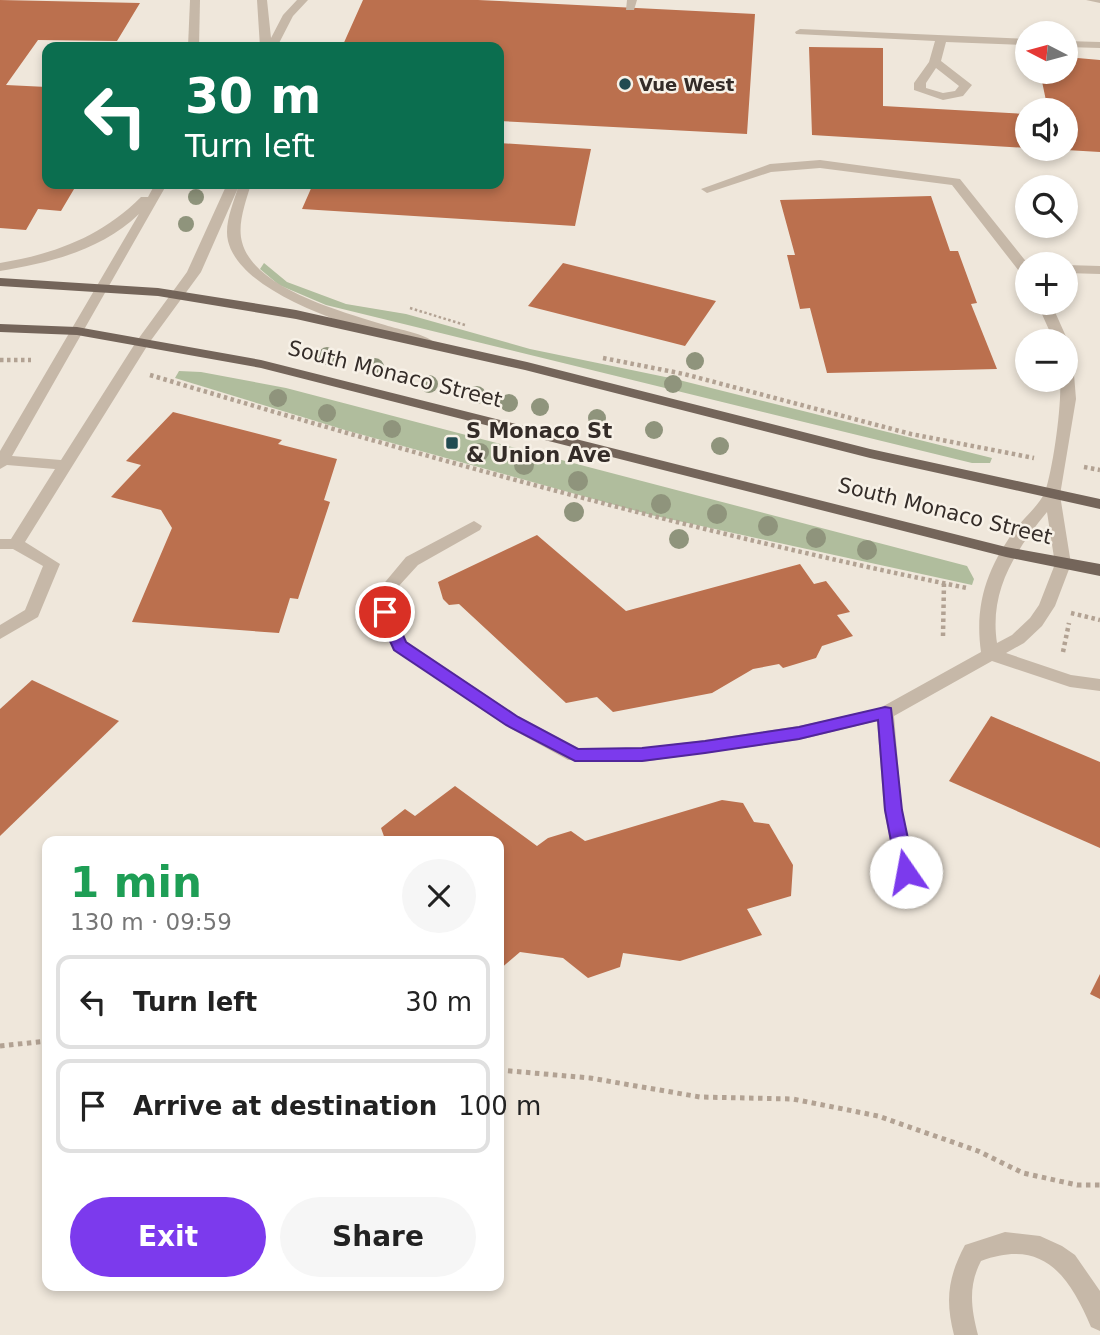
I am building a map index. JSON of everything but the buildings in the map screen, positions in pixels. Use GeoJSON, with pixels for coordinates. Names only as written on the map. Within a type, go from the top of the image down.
{"type":"FeatureCollection","features":[{"type":"Feature","properties":{"kind":"main road","name":"South Monaco Street"},"geometry":{"type":"LineString","coordinates":[[0,282],[178,295],[286,313],[435,345],[976,480],[1100,504]]}},
{"type":"Feature","properties":{"kind":"main road","name":"South Monaco Street"},"geometry":{"type":"LineString","coordinates":[[0,328],[78,331],[261,364],[359,386],[1006,552],[1100,570]]}},
{"type":"Feature","properties":{"kind":"street"},"geometry":{"type":"LineString","coordinates":[[194,42],[195,0]]}},
{"type":"Feature","properties":{"kind":"street"},"geometry":{"type":"LineString","coordinates":[[262,0],[266,42]]}},
{"type":"Feature","properties":{"kind":"street"},"geometry":{"type":"LineString","coordinates":[[274,42],[288,15],[303,0]]}},
{"type":"Feature","properties":{"kind":"street"},"geometry":{"type":"LineString","coordinates":[[1091,0],[1100,0]]}},
{"type":"Feature","properties":{"kind":"street"},"geometry":{"type":"LineString","coordinates":[[800,32],[1015,41]]}},
{"type":"Feature","properties":{"kind":"street"},"geometry":{"type":"LineString","coordinates":[[935,62],[941,38]]}},
{"type":"Feature","properties":{"kind":"street"},"geometry":{"type":"LineString","coordinates":[[1078,44],[1100,45]]}},
{"type":"Feature","properties":{"kind":"street"},"geometry":{"type":"LineString","coordinates":[[707,189],[770,167],[820,164],[956,182],[1015,255]]}},
{"type":"Feature","properties":{"kind":"street"},"geometry":{"type":"LineString","coordinates":[[0,267],[54,255],[102,236],[130,216],[155,189]]}},
{"type":"Feature","properties":{"kind":"street"},"geometry":{"type":"LineString","coordinates":[[62,466],[1,462],[157,189]]}},
{"type":"Feature","properties":{"kind":"street"},"geometry":{"type":"LineString","coordinates":[[0,633],[32,613],[52,564],[8,544],[143,342],[178,295],[202,255],[231,189]]}},
{"type":"Feature","properties":{"kind":"street"},"geometry":{"type":"LineString","coordinates":[[244,189],[234,234],[240,255],[257,276],[300,301],[435,345]]}},
{"type":"Feature","properties":{"kind":"street"},"geometry":{"type":"LineString","coordinates":[[1078,269],[1100,270]]}},
{"type":"Feature","properties":{"kind":"street"},"geometry":{"type":"LineString","coordinates":[[474,526],[412,561],[389,587],[385,612],[400,646],[512,721],[575,755],[642,755],[799,733],[885,713],[1018,639],[1037,622],[1063,564],[1052,495],[1068,392]]}},
{"type":"Feature","properties":{"kind":"street"},"geometry":{"type":"LineString","coordinates":[[990,654],[984,627],[991,592],[1006,552],[1052,495]]}},
{"type":"Feature","properties":{"kind":"street"},"geometry":{"type":"LineString","coordinates":[[990,654],[1070,681],[1100,685]]}},
{"type":"Feature","properties":{"kind":"street"},"geometry":{"type":"LineString","coordinates":[[885,713],[893,810],[906,872]]}},
{"type":"Feature","properties":{"kind":"street"},"geometry":{"type":"LineString","coordinates":[[965,1335],[960,1316],[959,1278],[973,1253],[1005,1243],[1035,1246],[1065,1259],[1087,1285],[1100,1319]]}},
{"type":"Feature","properties":{"kind":"path"},"geometry":{"type":"LineString","coordinates":[[0,360],[59,360]]}},
{"type":"Feature","properties":{"kind":"path"},"geometry":{"type":"LineString","coordinates":[[127,368],[320,427],[651,519],[991,592]]}},
{"type":"Feature","properties":{"kind":"path"},"geometry":{"type":"LineString","coordinates":[[943,636],[944,583]]}},
{"type":"Feature","properties":{"kind":"path"},"geometry":{"type":"LineString","coordinates":[[1046,606],[1100,620]]}},
{"type":"Feature","properties":{"kind":"path"},"geometry":{"type":"LineString","coordinates":[[1060,663],[1072,613]]}},
{"type":"Feature","properties":{"kind":"path"},"geometry":{"type":"LineString","coordinates":[[0,1046],[42,1042]]}},
{"type":"Feature","properties":{"kind":"path"},"geometry":{"type":"LineString","coordinates":[[504,1070],[590,1078],[701,1097],[793,1099],[878,1116],[978,1151],[1023,1173],[1077,1185],[1100,1185]]}},
{"type":"Feature","properties":{"kind":"green space"},"geometry":{"type":"Polygon","coordinates":[[[264,263],[287,282],[346,304],[406,314],[530,349],[675,379],[992,458],[990,463],[972,463],[326,305],[279,285],[260,269],[264,263]]]}},
{"type":"Feature","properties":{"kind":"green space"},"geometry":{"type":"Polygon","coordinates":[[[179,371],[201,372],[286,388],[967,566],[974,579],[972,585],[651,515],[345,430],[175,378],[179,371]]]}},
{"type":"Feature","properties":{"kind":"place","name":"Vue West"},"geometry":{"type":"Point","coordinates":[625,84]}},
{"type":"Feature","properties":{"kind":"place","name":"S Monaco St & Union Ave"},"geometry":{"type":"Point","coordinates":[452,443]}},
{"type":"Feature","properties":{"kind":"route"},"geometry":{"type":"LineString","coordinates":[[385,612],[400,646],[512,721],[575,755],[642,755],[705,747],[799,733],[885,713],[893,810],[906,872]]}}]}
